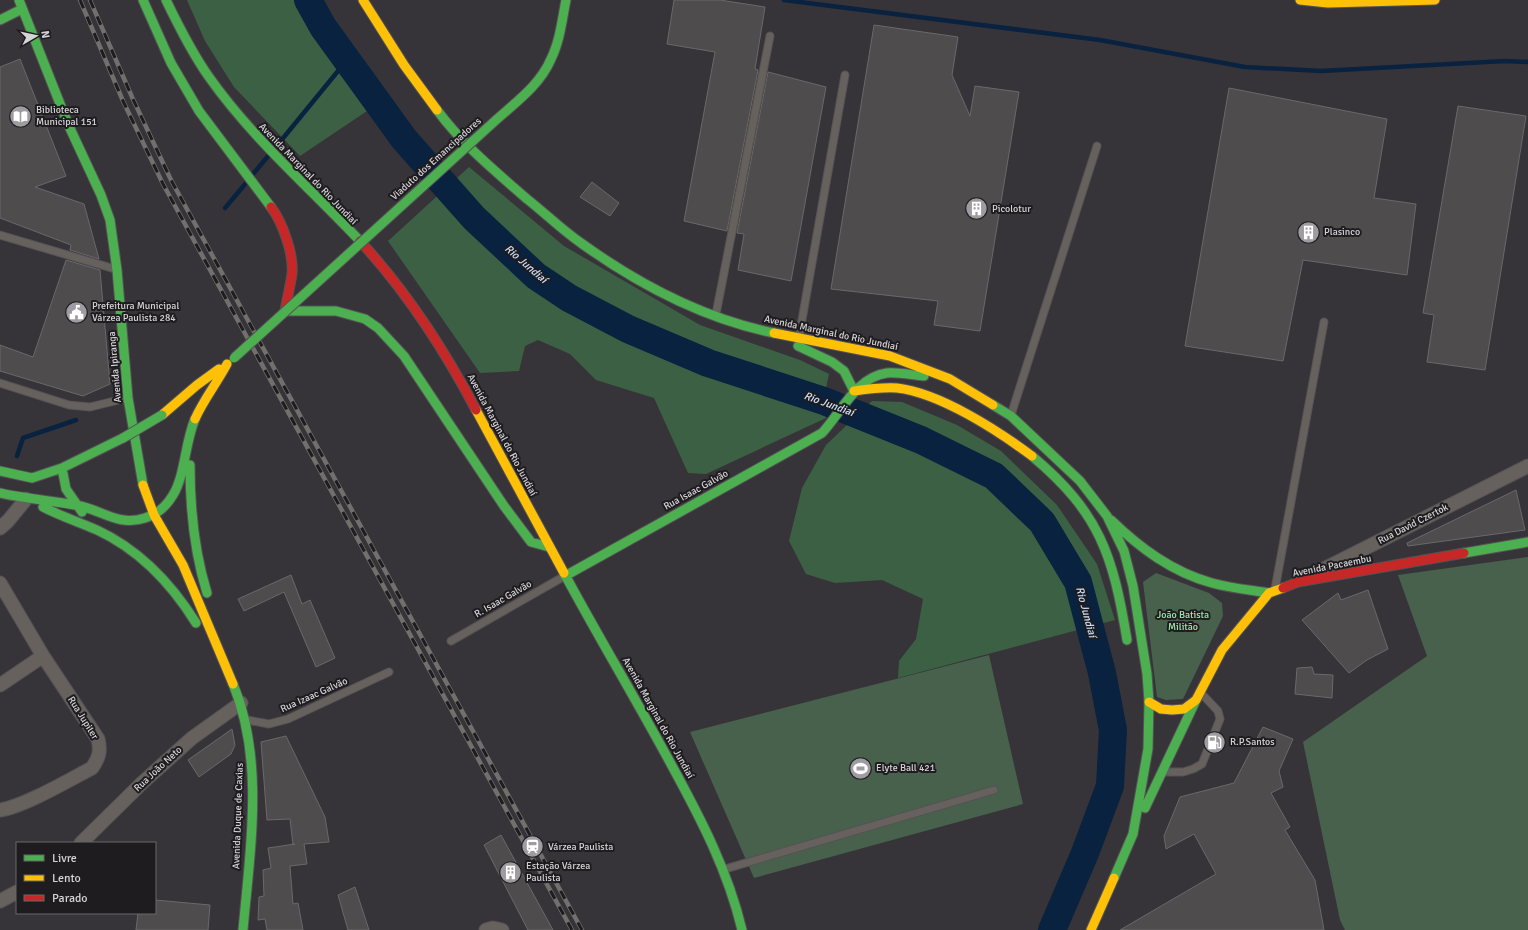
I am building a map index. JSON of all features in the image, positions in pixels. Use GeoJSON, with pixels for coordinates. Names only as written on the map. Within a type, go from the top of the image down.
{"type":"FeatureCollection","features":[{"type":"Feature","properties":{"kind":"main road","name":"Avenida Ipiranga"},"geometry":{"type":"LineString","coordinates":[[19,0],[68,124],[101,194],[110,220],[117,270],[128,398],[144,489],[154,515],[183,565],[231,675],[241,703]]}},
{"type":"Feature","properties":{"kind":"main road"},"geometry":{"type":"LineString","coordinates":[[143,0],[171,63],[199,111],[273,209],[284,230],[291,261],[292,273],[285,312],[336,310],[365,319],[378,328],[404,356],[504,506],[531,542],[549,547]]}},
{"type":"Feature","properties":{"kind":"main road","name":"Avenida Marginal do Rio Jundiaí"},"geometry":{"type":"LineString","coordinates":[[166,0],[193,54],[222,97],[258,138],[386,269],[416,308],[449,359],[549,547],[657,738],[700,818],[723,870],[742,930]]}},
{"type":"Feature","properties":{"kind":"main road","name":"Viaduto dos Emancipadores"},"geometry":{"type":"LineString","coordinates":[[230,361],[533,87],[548,67],[566,0]]}},
{"type":"Feature","properties":{"kind":"main road"},"geometry":{"type":"LineString","coordinates":[[1300,0],[1328,3],[1435,0]]}},
{"type":"Feature","properties":{"kind":"main road","name":"Avenida Marginal do Rio Jundiaí"},"geometry":{"type":"LineString","coordinates":[[365,2],[404,65],[441,115],[482,161],[580,243],[629,274],[675,299],[716,316],[769,332],[890,356],[950,379],[1011,416],[1080,481],[1107,516],[1124,551],[1133,586],[1147,674],[1149,702],[1148,749],[1133,834],[1091,930]]}},
{"type":"Feature","properties":{"kind":"main road"},"geometry":{"type":"LineString","coordinates":[[0,20],[22,9]]}},
{"type":"Feature","properties":{"kind":"main road"},"geometry":{"type":"LineString","coordinates":[[553,15],[555,45]]}},
{"type":"Feature","properties":{"kind":"main road"},"geometry":{"type":"LineString","coordinates":[[769,332],[832,362],[844,371],[854,391],[896,388],[918,393],[943,403],[1013,440],[1043,464],[1073,495],[1092,522],[1108,555],[1118,589],[1128,647]]}},
{"type":"Feature","properties":{"kind":"main road"},"geometry":{"type":"LineString","coordinates":[[0,471],[32,478],[62,468],[123,438],[162,415],[186,395],[203,378],[230,361]]}},
{"type":"Feature","properties":{"kind":"main road"},"geometry":{"type":"LineString","coordinates":[[0,493],[26,499],[77,505],[119,520],[133,522],[154,515],[164,508],[174,494],[189,433],[203,401],[220,378],[230,361]]}},
{"type":"Feature","properties":{"kind":"main road","name":"Rua Isaac Galvão"},"geometry":{"type":"LineString","coordinates":[[565,576],[822,433],[834,420],[854,391],[873,377],[887,373],[902,373],[950,379]]}},
{"type":"Feature","properties":{"kind":"main road"},"geometry":{"type":"LineString","coordinates":[[189,433],[190,492],[201,576],[210,603]]}},
{"type":"Feature","properties":{"kind":"main road"},"geometry":{"type":"LineString","coordinates":[[62,468],[66,489],[96,530]]}},
{"type":"Feature","properties":{"kind":"main road"},"geometry":{"type":"LineString","coordinates":[[26,499],[59,516],[96,530],[121,543],[151,565],[181,598],[221,666],[231,675]]}},
{"type":"Feature","properties":{"kind":"main road"},"geometry":{"type":"LineString","coordinates":[[1107,516],[1131,540],[1157,560],[1203,580],[1272,592]]}},
{"type":"Feature","properties":{"kind":"main road","name":"Avenida Pacaembu"},"geometry":{"type":"LineString","coordinates":[[1133,834],[1198,696],[1222,650],[1272,592],[1298,582],[1528,542]]}},
{"type":"Feature","properties":{"kind":"main road"},"geometry":{"type":"LineString","coordinates":[[215,617],[230,659],[231,675]]}},
{"type":"Feature","properties":{"kind":"main road"},"geometry":{"type":"LineString","coordinates":[[1137,692],[1149,702],[1161,709],[1172,710],[1184,709],[1198,696]]}},
{"type":"Feature","properties":{"kind":"main road","name":"Avenida Duque de Caxias"},"geometry":{"type":"LineString","coordinates":[[241,703],[250,747],[252,779],[251,837],[243,930]]}},
{"type":"Feature","properties":{"kind":"street","name":"Rua David Czertok"},"geometry":{"type":"LineString","coordinates":[[1298,582],[1528,466]]}},
{"type":"Feature","properties":{"kind":"street"},"geometry":{"type":"LineString","coordinates":[[0,528],[8,521],[26,499]]}},
{"type":"Feature","properties":{"kind":"street","name":"Rua Jupiter"},"geometry":{"type":"LineString","coordinates":[[0,583],[43,656],[98,739],[101,750],[98,760],[92,768],[30,799],[7,809],[0,810]]}},
{"type":"Feature","properties":{"kind":"street"},"geometry":{"type":"LineString","coordinates":[[0,685],[43,656]]}},
{"type":"Feature","properties":{"kind":"street","name":"Rua João Neto"},"geometry":{"type":"LineString","coordinates":[[82,842],[142,783],[192,738],[241,703]]}},
{"type":"Feature","properties":{"kind":"street"},"geometry":{"type":"LineString","coordinates":[[0,901],[16,893]]}},
{"type":"Feature","properties":{"kind":"street"},"geometry":{"type":"LineString","coordinates":[[486,930],[493,928],[502,930]]}},
{"type":"Feature","properties":{"kind":"lane"},"geometry":{"type":"LineString","coordinates":[[716,316],[770,36]]}},
{"type":"Feature","properties":{"kind":"lane"},"geometry":{"type":"LineString","coordinates":[[799,338],[845,75]]}},
{"type":"Feature","properties":{"kind":"lane"},"geometry":{"type":"LineString","coordinates":[[1011,416],[1097,146]]}},
{"type":"Feature","properties":{"kind":"lane"},"geometry":{"type":"LineString","coordinates":[[0,235],[117,270]]}},
{"type":"Feature","properties":{"kind":"lane"},"geometry":{"type":"LineString","coordinates":[[1272,592],[1324,322]]}},
{"type":"Feature","properties":{"kind":"lane"},"geometry":{"type":"LineString","coordinates":[[0,383],[69,405],[90,407],[128,398]]}},
{"type":"Feature","properties":{"kind":"lane","name":"R. Isaac Galvão"},"geometry":{"type":"LineString","coordinates":[[451,641],[565,576]]}},
{"type":"Feature","properties":{"kind":"lane","name":"Rua Izaac Galvão"},"geometry":{"type":"LineString","coordinates":[[245,720],[268,724],[288,719],[389,672]]}},
{"type":"Feature","properties":{"kind":"lane"},"geometry":{"type":"LineString","coordinates":[[1162,772],[1183,772],[1194,769],[1202,764],[1220,719],[1218,711],[1198,696]]}},
{"type":"Feature","properties":{"kind":"lane"},"geometry":{"type":"LineString","coordinates":[[723,870],[994,790]]}},
{"type":"Feature","properties":{"kind":"green space"},"geometry":{"type":"Polygon","coordinates":[[[187,0],[302,0],[316,26],[373,107],[300,156],[234,87],[205,41],[187,0]]]}},
{"type":"Feature","properties":{"kind":"green space"},"geometry":{"type":"Polygon","coordinates":[[[469,167],[564,246],[700,325],[800,360],[829,374],[826,388],[826,418],[706,474],[688,473],[654,398],[596,380],[570,354],[538,340],[525,346],[519,371],[480,373],[388,241],[469,167]]]}},
{"type":"Feature","properties":{"kind":"green space"},"geometry":{"type":"Polygon","coordinates":[[[872,401],[902,402],[957,425],[1001,451],[1057,505],[1097,564],[1115,620],[898,678],[899,661],[916,639],[923,599],[882,580],[835,583],[806,574],[789,541],[802,488],[826,445],[872,401]]]}},
{"type":"Feature","properties":{"kind":"green space"},"geometry":{"type":"Polygon","coordinates":[[[1528,557],[1528,930],[1345,930],[1340,920],[1303,742],[1427,656],[1398,575],[1528,557]]]}},
{"type":"Feature","properties":{"kind":"green space","name":"João Batista Militão"},"geometry":{"type":"Polygon","coordinates":[[[1156,573],[1209,593],[1222,603],[1223,616],[1183,699],[1166,700],[1157,697],[1143,582],[1156,573]]]}},
{"type":"Feature","properties":{"kind":"green space","name":"Elyte Ball 421"},"geometry":{"type":"Polygon","coordinates":[[[989,655],[1023,804],[754,878],[690,732],[989,655]]]}},
{"type":"Feature","properties":{"kind":"building"},"geometry":{"type":"Polygon","coordinates":[[[674,0],[720,0],[765,7],[755,69],[758,70],[727,231],[684,221],[715,52],[667,44],[674,0]]]}},
{"type":"Feature","properties":{"kind":"building"},"geometry":{"type":"Polygon","coordinates":[[[874,25],[958,37],[952,75],[970,116],[975,86],[1019,92],[980,331],[934,325],[938,301],[831,289],[874,25]]]}},
{"type":"Feature","properties":{"kind":"building"},"geometry":{"type":"Polygon","coordinates":[[[20,59],[66,176],[35,187],[84,204],[99,259],[70,250],[71,245],[0,218],[0,67],[20,59]]]}},
{"type":"Feature","properties":{"kind":"building"},"geometry":{"type":"Polygon","coordinates":[[[768,72],[826,87],[791,281],[738,270],[744,234],[737,233],[768,72]]]}},
{"type":"Feature","properties":{"kind":"building","name":"Plasinco"},"geometry":{"type":"Polygon","coordinates":[[[1229,88],[1387,119],[1374,198],[1416,204],[1407,275],[1303,260],[1283,361],[1185,346],[1229,88]]]}},
{"type":"Feature","properties":{"kind":"building"},"geometry":{"type":"Polygon","coordinates":[[[1458,106],[1526,116],[1485,370],[1427,362],[1434,315],[1423,313],[1458,106]]]}},
{"type":"Feature","properties":{"kind":"building"},"geometry":{"type":"Polygon","coordinates":[[[592,182],[619,203],[610,216],[580,197],[592,182]]]}},
{"type":"Feature","properties":{"kind":"building","name":"Prefeitura Municipal Várzea Paulista 284"},"geometry":{"type":"Polygon","coordinates":[[[66,260],[100,270],[110,384],[83,396],[0,371],[0,345],[33,357],[66,260]]]}},
{"type":"Feature","properties":{"kind":"building"},"geometry":{"type":"Polygon","coordinates":[[[1516,490],[1525,530],[1408,546],[1407,543],[1516,490]]]}},
{"type":"Feature","properties":{"kind":"building"},"geometry":{"type":"Polygon","coordinates":[[[291,575],[302,604],[310,600],[335,658],[316,667],[284,592],[244,611],[238,599],[291,575]]]}},
{"type":"Feature","properties":{"kind":"building"},"geometry":{"type":"Polygon","coordinates":[[[1368,590],[1388,649],[1367,660],[1349,673],[1302,620],[1338,593],[1341,600],[1368,590]]]}},
{"type":"Feature","properties":{"kind":"building"},"geometry":{"type":"Polygon","coordinates":[[[1312,667],[1314,674],[1333,675],[1332,698],[1295,694],[1297,668],[1312,667]]]}},
{"type":"Feature","properties":{"kind":"building"},"geometry":{"type":"Polygon","coordinates":[[[1263,727],[1293,739],[1279,771],[1283,787],[1271,793],[1290,827],[1285,830],[1315,880],[1324,930],[1120,930],[1216,874],[1194,834],[1166,849],[1164,836],[1180,797],[1234,783],[1263,727]]]}},
{"type":"Feature","properties":{"kind":"building"},"geometry":{"type":"Polygon","coordinates":[[[232,729],[235,745],[231,754],[199,777],[188,760],[232,729]]]}},
{"type":"Feature","properties":{"kind":"building"},"geometry":{"type":"Polygon","coordinates":[[[286,736],[325,817],[329,842],[304,844],[307,864],[290,866],[293,904],[298,903],[303,930],[267,930],[265,919],[258,920],[259,897],[264,896],[263,870],[271,868],[268,848],[293,844],[290,819],[267,820],[261,742],[286,736]]]}},
{"type":"Feature","properties":{"kind":"building","name":"Estação Várzea Paulista"},"geometry":{"type":"Polygon","coordinates":[[[501,835],[553,930],[528,930],[484,845],[501,835]]]}},
{"type":"Feature","properties":{"kind":"building"},"geometry":{"type":"Polygon","coordinates":[[[355,887],[369,930],[348,930],[338,895],[355,887]]]}},
{"type":"Feature","properties":{"kind":"building"},"geometry":{"type":"Polygon","coordinates":[[[156,900],[210,905],[208,930],[136,930],[138,914],[156,914],[156,900]]]}},
{"type":"Feature","properties":{"kind":"waterway","name":"Rio Jundiaí"},"geometry":{"type":"LineString","coordinates":[[308,0],[323,27],[404,139],[474,218],[536,276],[569,298],[628,329],[708,363],[824,401],[921,440],[994,476],[1042,522],[1078,582],[1102,673],[1113,730],[1110,786],[1085,853],[1052,930]]}},
{"type":"Feature","properties":{"kind":"waterway"},"geometry":{"type":"LineString","coordinates":[[784,0],[1100,40],[1245,67],[1321,71],[1505,61],[1528,62]]}},
{"type":"Feature","properties":{"kind":"waterway"},"geometry":{"type":"LineString","coordinates":[[275,148],[347,60]]}},
{"type":"Feature","properties":{"kind":"waterway"},"geometry":{"type":"LineString","coordinates":[[253,174],[269,155]]}},
{"type":"Feature","properties":{"kind":"waterway"},"geometry":{"type":"LineString","coordinates":[[225,208],[246,183]]}},
{"type":"Feature","properties":{"kind":"waterway"},"geometry":{"type":"LineString","coordinates":[[17,456],[23,438],[76,420]]}},
{"type":"Feature","properties":{"kind":"railway"},"geometry":{"type":"LineString","coordinates":[[80,0],[123,101],[163,184],[572,930]]}},
{"type":"Feature","properties":{"kind":"railway"},"geometry":{"type":"LineString","coordinates":[[90,0],[132,97],[171,180],[582,930]]}},
{"type":"Feature","properties":{"kind":"traffic: fast"},"geometry":{"type":"LineString","coordinates":[[19,0],[68,124],[101,195],[110,220],[117,270],[128,398],[143,485]]}},
{"type":"Feature","properties":{"kind":"traffic: fast"},"geometry":{"type":"LineString","coordinates":[[143,0],[171,63],[199,111],[271,207]]}},
{"type":"Feature","properties":{"kind":"traffic: fast"},"geometry":{"type":"LineString","coordinates":[[166,0],[197,59],[226,99],[262,141],[360,241]]}},
{"type":"Feature","properties":{"kind":"traffic: fast"},"geometry":{"type":"LineString","coordinates":[[496,120],[541,77],[557,45],[566,0]]}},
{"type":"Feature","properties":{"kind":"traffic: fast"},"geometry":{"type":"LineString","coordinates":[[0,20],[22,9]]}},
{"type":"Feature","properties":{"kind":"traffic: fast"},"geometry":{"type":"LineString","coordinates":[[437,110],[468,146],[491,168],[567,233],[603,258],[649,286],[698,309],[748,327],[774,333]]}},
{"type":"Feature","properties":{"kind":"traffic: fast"},"geometry":{"type":"LineString","coordinates":[[234,358],[496,120]]}},
{"type":"Feature","properties":{"kind":"traffic: fast"},"geometry":{"type":"LineString","coordinates":[[285,311],[336,311],[365,319],[378,328],[404,356],[504,506],[531,542],[549,547]]}},
{"type":"Feature","properties":{"kind":"traffic: fast"},"geometry":{"type":"LineString","coordinates":[[798,346],[832,362],[844,371],[854,391]]}},
{"type":"Feature","properties":{"kind":"traffic: fast"},"geometry":{"type":"LineString","coordinates":[[565,576],[822,433],[850,397],[866,381],[887,373],[924,376]]}},
{"type":"Feature","properties":{"kind":"traffic: fast"},"geometry":{"type":"LineString","coordinates":[[993,405],[1011,416],[1080,481],[1107,516],[1124,551],[1133,586],[1147,674],[1149,702],[1148,749],[1133,834],[1114,878]]}},
{"type":"Feature","properties":{"kind":"traffic: fast"},"geometry":{"type":"LineString","coordinates":[[123,438],[162,415]]}},
{"type":"Feature","properties":{"kind":"traffic: fast"},"geometry":{"type":"LineString","coordinates":[[0,493],[85,507],[118,519],[135,520],[145,518],[158,512],[170,499],[177,487],[195,419]]}},
{"type":"Feature","properties":{"kind":"traffic: fast"},"geometry":{"type":"LineString","coordinates":[[0,471],[32,478],[62,468],[123,438]]}},
{"type":"Feature","properties":{"kind":"traffic: fast"},"geometry":{"type":"LineString","coordinates":[[1032,456],[1074,497],[1100,538],[1109,559],[1116,583],[1127,640]]}},
{"type":"Feature","properties":{"kind":"traffic: fast"},"geometry":{"type":"LineString","coordinates":[[190,465],[191,498],[196,546],[207,593]]}},
{"type":"Feature","properties":{"kind":"traffic: fast"},"geometry":{"type":"LineString","coordinates":[[62,468],[66,489],[82,512]]}},
{"type":"Feature","properties":{"kind":"traffic: fast"},"geometry":{"type":"LineString","coordinates":[[43,507],[97,530],[127,547],[165,581],[196,623]]}},
{"type":"Feature","properties":{"kind":"traffic: fast"},"geometry":{"type":"LineString","coordinates":[[1111,520],[1133,540],[1170,566],[1197,578],[1219,585],[1269,593]]}},
{"type":"Feature","properties":{"kind":"traffic: fast"},"geometry":{"type":"LineString","coordinates":[[1464,553],[1528,542]]}},
{"type":"Feature","properties":{"kind":"traffic: fast"},"geometry":{"type":"LineString","coordinates":[[564,573],[659,742],[713,846],[729,887],[742,930]]}},
{"type":"Feature","properties":{"kind":"traffic: fast"},"geometry":{"type":"LineString","coordinates":[[233,684],[243,713],[249,744],[252,775],[253,806],[243,930]]}},
{"type":"Feature","properties":{"kind":"traffic: fast"},"geometry":{"type":"LineString","coordinates":[[1145,808],[1196,700]]}},
{"type":"Feature","properties":{"kind":"traffic: slow"},"geometry":{"type":"LineString","coordinates":[[363,0],[404,65],[437,110]]}},
{"type":"Feature","properties":{"kind":"traffic: slow"},"geometry":{"type":"LineString","coordinates":[[1300,0],[1328,3],[1435,0]]}},
{"type":"Feature","properties":{"kind":"traffic: slow"},"geometry":{"type":"LineString","coordinates":[[774,333],[890,356],[950,379],[993,405]]}},
{"type":"Feature","properties":{"kind":"traffic: slow"},"geometry":{"type":"LineString","coordinates":[[195,419],[227,364]]}},
{"type":"Feature","properties":{"kind":"traffic: slow"},"geometry":{"type":"LineString","coordinates":[[162,415],[197,385],[219,369]]}},
{"type":"Feature","properties":{"kind":"traffic: slow"},"geometry":{"type":"LineString","coordinates":[[854,391],[897,388],[914,391],[931,397],[968,414],[1032,456]]}},
{"type":"Feature","properties":{"kind":"traffic: slow"},"geometry":{"type":"LineString","coordinates":[[476,410],[564,573]]}},
{"type":"Feature","properties":{"kind":"traffic: slow"},"geometry":{"type":"LineString","coordinates":[[143,485],[154,515],[183,565],[233,684]]}},
{"type":"Feature","properties":{"kind":"traffic: slow"},"geometry":{"type":"LineString","coordinates":[[1149,702],[1161,709],[1172,710],[1184,709],[1196,700],[1222,650],[1269,593],[1283,588]]}},
{"type":"Feature","properties":{"kind":"traffic: slow"},"geometry":{"type":"LineString","coordinates":[[1091,930],[1114,878]]}},
{"type":"Feature","properties":{"kind":"traffic: jam"},"geometry":{"type":"LineString","coordinates":[[271,207],[280,222],[287,239],[291,258],[292,274],[285,311]]}},
{"type":"Feature","properties":{"kind":"traffic: jam"},"geometry":{"type":"LineString","coordinates":[[360,241],[393,280],[424,322],[438,343],[476,410]]}},
{"type":"Feature","properties":{"kind":"traffic: jam"},"geometry":{"type":"LineString","coordinates":[[1283,588],[1298,582],[1464,553]]}},
{"type":"Feature","properties":{"kind":"place","name":"Biblioteca Municipal 151"},"geometry":{"type":"Point","coordinates":[21,116]}},
{"type":"Feature","properties":{"kind":"place","name":"Picolotur"},"geometry":{"type":"Point","coordinates":[977,209]}},
{"type":"Feature","properties":{"kind":"place","name":"Plasinco"},"geometry":{"type":"Point","coordinates":[1308,232]}},
{"type":"Feature","properties":{"kind":"place","name":"Prefeitura Municipal Várzea Paulista 284"},"geometry":{"type":"Point","coordinates":[76,312]}},
{"type":"Feature","properties":{"kind":"place","name":"R.P.Santos"},"geometry":{"type":"Point","coordinates":[1215,742]}},
{"type":"Feature","properties":{"kind":"place","name":"Elyte Ball 421"},"geometry":{"type":"Point","coordinates":[860,768]}},
{"type":"Feature","properties":{"kind":"place","name":"Várzea Paulista"},"geometry":{"type":"Point","coordinates":[532,847]}},
{"type":"Feature","properties":{"kind":"place","name":"Estação Várzea Paulista"},"geometry":{"type":"Point","coordinates":[510,872]}}]}
